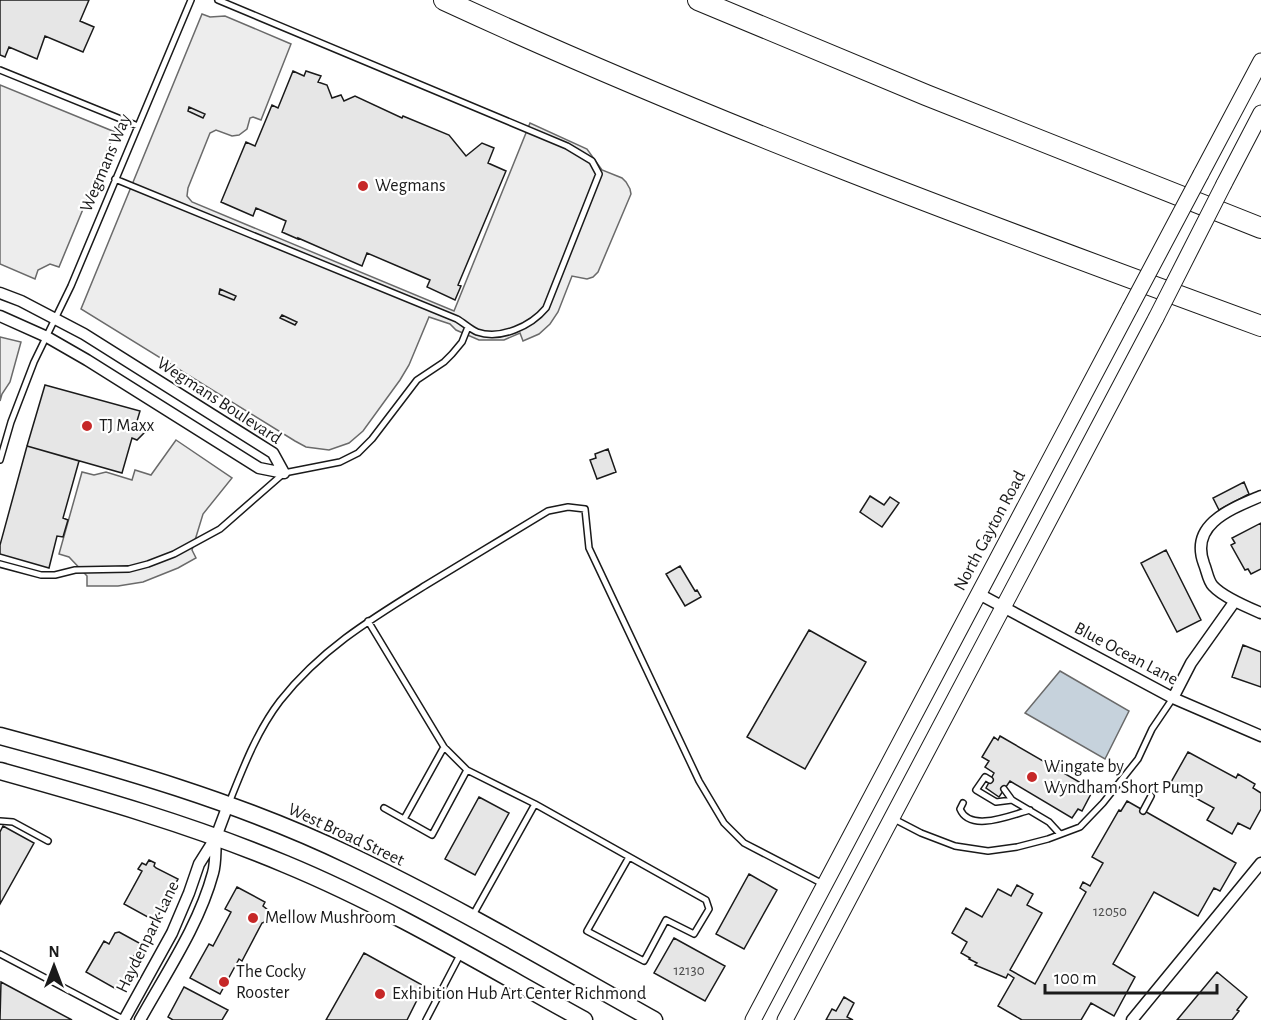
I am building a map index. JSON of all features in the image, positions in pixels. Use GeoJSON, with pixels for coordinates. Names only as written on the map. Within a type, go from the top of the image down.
{"type":"FeatureCollection","features":[{"type":"Feature","properties":{"kind":"highway"},"geometry":{"type":"LineString","coordinates":[[444,0],[743,129],[1015,235],[1261,326]]}},
{"type":"Feature","properties":{"kind":"highway"},"geometry":{"type":"LineString","coordinates":[[698,0],[916,91],[1261,228]]}},
{"type":"Feature","properties":{"kind":"main road","name":"North Gayton Road"},"geometry":{"type":"LineString","coordinates":[[753,1020],[1261,61]]}},
{"type":"Feature","properties":{"kind":"main road"},"geometry":{"type":"LineString","coordinates":[[785,1020],[1156,318],[1261,113]]}},
{"type":"Feature","properties":{"kind":"main road","name":"West Broad Street"},"geometry":{"type":"LineString","coordinates":[[4,739],[143,776],[228,805],[351,856],[654,1020]]}},
{"type":"Feature","properties":{"kind":"main road"},"geometry":{"type":"LineString","coordinates":[[0,771],[152,814],[285,864],[353,895],[584,1020]]}},
{"type":"Feature","properties":{"kind":"street","name":"Wegmans Boulevard"},"geometry":{"type":"LineString","coordinates":[[0,293],[84,334],[273,453],[285,473]]}},
{"type":"Feature","properties":{"kind":"street","name":"Wegmans Boulevard"},"geometry":{"type":"LineString","coordinates":[[0,316],[47,337],[87,360],[259,468],[285,473]]}},
{"type":"Feature","properties":{"kind":"street"},"geometry":{"type":"LineString","coordinates":[[1261,496],[1234,508],[1213,521],[1203,535],[1200,553],[1212,586],[1235,601],[1261,613]]}},
{"type":"Feature","properties":{"kind":"street","name":"Blue Ocean Lane"},"geometry":{"type":"LineString","coordinates":[[979,594],[1173,698],[1261,736]]}},
{"type":"Feature","properties":{"kind":"street"},"geometry":{"type":"LineString","coordinates":[[1173,698],[1191,663],[1235,601]]}},
{"type":"Feature","properties":{"kind":"street","name":"Haydenpark Lane"},"geometry":{"type":"LineString","coordinates":[[125,1020],[172,933],[199,864],[216,837],[228,805]]}},
{"type":"Feature","properties":{"kind":"street","name":"Haydenpark Lane"},"geometry":{"type":"LineString","coordinates":[[140,1020],[184,940],[208,888],[214,871],[216,837]]}},
{"type":"Feature","properties":{"kind":"street"},"geometry":{"type":"LineString","coordinates":[[1132,1020],[1261,863]]}},
{"type":"Feature","properties":{"kind":"lane","name":"Wegmans Way"},"geometry":{"type":"LineString","coordinates":[[0,460],[34,362],[56,319],[191,0]]}},
{"type":"Feature","properties":{"kind":"lane"},"geometry":{"type":"LineString","coordinates":[[116,178],[448,315],[476,332],[501,333],[528,324],[546,309],[599,174],[592,161],[567,146],[218,0]]}},
{"type":"Feature","properties":{"kind":"lane"},"geometry":{"type":"LineString","coordinates":[[0,70],[138,126]]}},
{"type":"Feature","properties":{"kind":"lane"},"geometry":{"type":"LineString","coordinates":[[0,564],[41,575],[55,575],[75,570],[129,569],[168,556],[220,529],[285,473],[340,462],[358,453],[372,439],[417,380],[452,354],[462,342],[468,327]]}},
{"type":"Feature","properties":{"kind":"lane"},"geometry":{"type":"LineString","coordinates":[[228,805],[256,739],[279,703],[318,660],[368,621],[548,511],[568,507],[585,509],[589,548],[699,781],[724,823],[744,843],[824,885]]}},
{"type":"Feature","properties":{"kind":"lane"},"geometry":{"type":"LineString","coordinates":[[368,621],[444,747],[467,770],[535,804],[706,900],[709,909],[694,934],[666,920],[644,961],[587,931],[629,857]]}},
{"type":"Feature","properties":{"kind":"lane"},"geometry":{"type":"LineString","coordinates":[[892,818],[921,833],[955,846],[988,851],[1017,847],[1080,827],[1103,803],[1138,759],[1152,729],[1173,698]]}},
{"type":"Feature","properties":{"kind":"lane"},"geometry":{"type":"LineString","coordinates":[[404,819],[444,747]]}},
{"type":"Feature","properties":{"kind":"lane"},"geometry":{"type":"LineString","coordinates":[[384,808],[432,835],[467,770]]}},
{"type":"Feature","properties":{"kind":"lane"},"geometry":{"type":"LineString","coordinates":[[990,780],[985,777],[976,790],[996,802],[1012,800]]}},
{"type":"Feature","properties":{"kind":"lane"},"geometry":{"type":"LineString","coordinates":[[1004,789],[1012,800],[1049,822],[1060,834]]}},
{"type":"Feature","properties":{"kind":"lane"},"geometry":{"type":"LineString","coordinates":[[1143,810],[1151,796]]}},
{"type":"Feature","properties":{"kind":"lane"},"geometry":{"type":"LineString","coordinates":[[963,803],[960,809],[963,816],[979,822],[1030,810]]}},
{"type":"Feature","properties":{"kind":"lane"},"geometry":{"type":"LineString","coordinates":[[471,919],[535,804]]}},
{"type":"Feature","properties":{"kind":"lane"},"geometry":{"type":"LineString","coordinates":[[0,821],[13,822],[48,841]]}},
{"type":"Feature","properties":{"kind":"lane"},"geometry":{"type":"LineString","coordinates":[[426,1020],[462,952]]}},
{"type":"Feature","properties":{"kind":"lane"},"geometry":{"type":"LineString","coordinates":[[0,954],[125,1020]]}},
{"type":"Feature","properties":{"kind":"shaded area"},"geometry":{"type":"Polygon","coordinates":[[[202,14],[210,17],[225,16],[291,44],[261,120],[250,118],[247,129],[239,135],[232,136],[216,130],[210,133],[188,188],[187,196],[192,202],[454,311],[530,123],[587,149],[602,170],[622,178],[630,189],[631,194],[598,272],[587,279],[572,276],[558,312],[550,324],[539,334],[523,341],[520,333],[504,340],[479,340],[456,330],[450,324],[429,317],[409,365],[363,431],[349,443],[329,450],[306,447],[295,441],[81,309],[202,14]]]}},
{"type":"Feature","properties":{"kind":"shaded area"},"geometry":{"type":"Polygon","coordinates":[[[0,85],[115,132],[59,267],[50,264],[38,270],[35,279],[0,264],[0,85]]]}},
{"type":"Feature","properties":{"kind":"shaded area"},"geometry":{"type":"Polygon","coordinates":[[[0,337],[21,342],[10,382],[0,401],[0,337]]]}},
{"type":"Feature","properties":{"kind":"shaded area"},"geometry":{"type":"Polygon","coordinates":[[[176,440],[232,478],[203,514],[192,550],[196,558],[143,582],[118,586],[87,586],[87,576],[69,557],[59,554],[82,472],[94,475],[106,472],[132,480],[135,470],[151,475],[176,440]]]}},
{"type":"Feature","properties":{"kind":"shaded area"},"geometry":{"type":"Polygon","coordinates":[[[1060,671],[1129,711],[1105,759],[1025,713],[1060,671]]]}},
{"type":"Feature","properties":{"kind":"building"},"geometry":{"type":"Polygon","coordinates":[[[0,0],[89,0],[80,21],[94,27],[83,52],[45,36],[37,59],[9,47],[5,57],[0,55],[0,0]]]}},
{"type":"Feature","properties":{"kind":"building","name":"Wegmans"},"geometry":{"type":"Polygon","coordinates":[[[293,71],[304,76],[306,71],[321,76],[318,82],[327,85],[332,98],[341,95],[344,101],[355,96],[402,118],[403,116],[449,135],[466,156],[482,143],[494,148],[488,163],[506,171],[458,285],[461,286],[455,300],[427,287],[430,280],[367,253],[362,266],[282,232],[286,221],[256,208],[253,216],[221,202],[246,142],[255,146],[272,105],[278,108],[293,71]]]}},
{"type":"Feature","properties":{"kind":"building"},"geometry":{"type":"Polygon","coordinates":[[[189,107],[205,114],[203,118],[188,111],[189,107]]]}},
{"type":"Feature","properties":{"kind":"building"},"geometry":{"type":"Polygon","coordinates":[[[220,289],[236,296],[234,300],[219,294],[220,289]]]}},
{"type":"Feature","properties":{"kind":"building"},"geometry":{"type":"Polygon","coordinates":[[[282,315],[297,322],[295,325],[280,318],[282,315]]]}},
{"type":"Feature","properties":{"kind":"building","name":"TJ Maxx"},"geometry":{"type":"Polygon","coordinates":[[[45,385],[140,411],[137,421],[146,431],[137,440],[132,438],[122,473],[27,446],[45,385]]]}},
{"type":"Feature","properties":{"kind":"building"},"geometry":{"type":"Polygon","coordinates":[[[27,446],[79,461],[63,518],[68,520],[63,537],[57,536],[49,568],[0,554],[0,545],[27,446]]]}},
{"type":"Feature","properties":{"kind":"building"},"geometry":{"type":"Polygon","coordinates":[[[608,449],[616,472],[597,479],[590,460],[596,458],[595,454],[608,449]]]}},
{"type":"Feature","properties":{"kind":"building"},"geometry":{"type":"Polygon","coordinates":[[[1244,482],[1249,494],[1219,510],[1213,498],[1244,482]]]}},
{"type":"Feature","properties":{"kind":"building"},"geometry":{"type":"Polygon","coordinates":[[[870,496],[884,505],[890,497],[899,503],[882,527],[860,512],[870,496]]]}},
{"type":"Feature","properties":{"kind":"building"},"geometry":{"type":"Polygon","coordinates":[[[1261,523],[1261,569],[1251,574],[1248,569],[1245,570],[1231,545],[1235,543],[1232,538],[1261,523]]]}},
{"type":"Feature","properties":{"kind":"building"},"geometry":{"type":"Polygon","coordinates":[[[1166,550],[1201,620],[1177,632],[1141,563],[1166,550]]]}},
{"type":"Feature","properties":{"kind":"building"},"geometry":{"type":"Polygon","coordinates":[[[680,566],[701,597],[685,606],[666,574],[680,566]]]}},
{"type":"Feature","properties":{"kind":"building"},"geometry":{"type":"Polygon","coordinates":[[[809,630],[866,662],[805,769],[747,737],[809,630]]]}},
{"type":"Feature","properties":{"kind":"building"},"geometry":{"type":"Polygon","coordinates":[[[1243,645],[1261,652],[1261,687],[1232,677],[1243,645]]]}},
{"type":"Feature","properties":{"kind":"building","name":"Wingate by Wyndham Short Pump"},"geometry":{"type":"Polygon","coordinates":[[[1000,736],[1093,790],[1082,811],[1078,809],[1072,818],[1010,781],[999,797],[986,788],[994,773],[985,767],[989,761],[982,757],[994,737],[998,740],[1000,736]]]}},
{"type":"Feature","properties":{"kind":"building"},"geometry":{"type":"Polygon","coordinates":[[[1188,752],[1236,778],[1238,774],[1255,784],[1253,788],[1261,793],[1261,809],[1250,829],[1238,823],[1232,834],[1207,820],[1214,808],[1170,784],[1188,752]]]}},
{"type":"Feature","properties":{"kind":"building"},"geometry":{"type":"Polygon","coordinates":[[[479,797],[509,813],[475,875],[445,859],[479,797]]]}},
{"type":"Feature","properties":{"kind":"building"},"geometry":{"type":"Polygon","coordinates":[[[1127,801],[1236,863],[1220,891],[1214,888],[1198,916],[1154,892],[1113,964],[1135,977],[1114,1016],[1091,1003],[1081,1020],[1022,1020],[998,1006],[1014,978],[1008,974],[1006,978],[975,965],[977,963],[961,953],[967,942],[952,933],[966,908],[982,917],[998,889],[1011,896],[1017,885],[1033,894],[1027,905],[1042,913],[1010,970],[1035,984],[1086,892],[1080,888],[1083,882],[1090,886],[1103,863],[1092,857],[1119,810],[1121,811],[1127,801]]]}},
{"type":"Feature","properties":{"kind":"building"},"geometry":{"type":"Polygon","coordinates":[[[3,826],[34,843],[0,904],[0,832],[3,826]]]}},
{"type":"Feature","properties":{"kind":"building"},"geometry":{"type":"Polygon","coordinates":[[[149,860],[155,863],[156,868],[178,879],[155,921],[124,904],[142,871],[138,869],[142,863],[146,865],[149,860]]]}},
{"type":"Feature","properties":{"kind":"building"},"geometry":{"type":"Polygon","coordinates":[[[749,874],[777,890],[744,949],[716,934],[749,874]]]}},
{"type":"Feature","properties":{"kind":"building"},"geometry":{"type":"Polygon","coordinates":[[[237,887],[265,902],[263,906],[270,915],[267,921],[262,923],[242,961],[239,959],[220,994],[190,978],[209,944],[213,946],[231,912],[225,909],[237,887]]]}},
{"type":"Feature","properties":{"kind":"building"},"geometry":{"type":"Polygon","coordinates":[[[119,932],[141,944],[131,961],[136,964],[124,986],[116,989],[86,972],[104,941],[109,944],[115,933],[119,932]]]}},
{"type":"Feature","properties":{"kind":"building"},"geometry":{"type":"Polygon","coordinates":[[[674,938],[725,966],[705,1001],[654,973],[674,938]]]}},
{"type":"Feature","properties":{"kind":"building","name":"Exhibition Hub Art Center Richmond"},"geometry":{"type":"Polygon","coordinates":[[[364,953],[424,986],[407,1020],[326,1020],[364,953]]]}},
{"type":"Feature","properties":{"kind":"building"},"geometry":{"type":"Polygon","coordinates":[[[1217,972],[1247,997],[1232,1020],[1177,1020],[1217,972]]]}},
{"type":"Feature","properties":{"kind":"building"},"geometry":{"type":"Polygon","coordinates":[[[1,982],[72,1020],[0,1020],[1,982]]]}},
{"type":"Feature","properties":{"kind":"building"},"geometry":{"type":"Polygon","coordinates":[[[184,987],[228,1010],[222,1020],[173,1020],[168,1017],[184,987]]]}},
{"type":"Feature","properties":{"kind":"building"},"geometry":{"type":"Polygon","coordinates":[[[844,997],[854,1003],[847,1017],[853,1020],[826,1020],[832,1009],[836,1011],[844,997]]]}},
{"type":"Feature","properties":{"kind":"place","name":"Wegmans"},"geometry":{"type":"Point","coordinates":[363,186]}},
{"type":"Feature","properties":{"kind":"place","name":"TJ Maxx"},"geometry":{"type":"Point","coordinates":[87,426]}},
{"type":"Feature","properties":{"kind":"place","name":"Wingate by Wyndham Short Pump"},"geometry":{"type":"Point","coordinates":[1032,777]}},
{"type":"Feature","properties":{"kind":"place","name":"Mellow Mushroom"},"geometry":{"type":"Point","coordinates":[253,918]}},
{"type":"Feature","properties":{"kind":"place","name":"The Cocky Rooster"},"geometry":{"type":"Point","coordinates":[224,982]}},
{"type":"Feature","properties":{"kind":"place","name":"Exhibition Hub Art Center Richmond"},"geometry":{"type":"Point","coordinates":[380,994]}}]}
